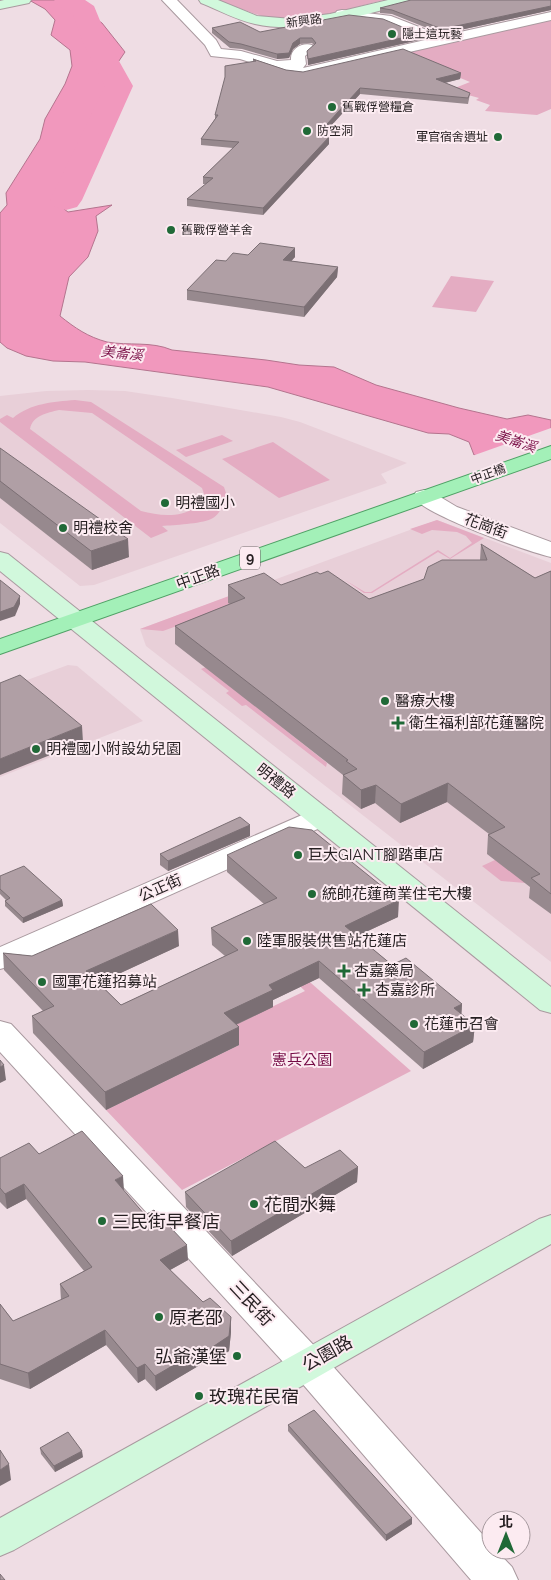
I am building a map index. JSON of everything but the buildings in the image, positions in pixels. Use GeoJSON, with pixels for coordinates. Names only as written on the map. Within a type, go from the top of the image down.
{"type":"FeatureCollection","features":[{"type":"Feature","properties":{"kind":"main road","name":"中正橋"},"geometry":{"type":"LineString","coordinates":[[424,497],[551,452]]}},
{"type":"Feature","properties":{"kind":"main road","name":"中正路"},"geometry":{"type":"LineString","coordinates":[[0,648],[424,497]]}},
{"type":"Feature","properties":{"kind":"street"},"geometry":{"type":"LineString","coordinates":[[0,5],[24,0]]}},
{"type":"Feature","properties":{"kind":"street"},"geometry":{"type":"LineString","coordinates":[[169,0],[211,43],[216,52],[241,55],[292,72],[303,72],[396,52],[438,40],[551,16]]}},
{"type":"Feature","properties":{"kind":"street","name":"新興路"},"geometry":{"type":"LineString","coordinates":[[206,0],[255,20],[278,24],[305,22],[405,0]]}},
{"type":"Feature","properties":{"kind":"street"},"geometry":{"type":"LineString","coordinates":[[342,14],[386,19],[438,40]]}},
{"type":"Feature","properties":{"kind":"street"},"geometry":{"type":"LineString","coordinates":[[276,66],[299,64],[298,54],[306,48]]}},
{"type":"Feature","properties":{"kind":"street","name":"花崗街"},"geometry":{"type":"LineString","coordinates":[[424,497],[449,512],[551,550]]}},
{"type":"Feature","properties":{"kind":"street","name":"明禮路"},"geometry":{"type":"LineString","coordinates":[[0,559],[551,1003]]}},
{"type":"Feature","properties":{"kind":"street","name":"公正街"},"geometry":{"type":"LineString","coordinates":[[0,959],[321,817]]}},
{"type":"Feature","properties":{"kind":"street","name":"三民街"},"geometry":{"type":"LineString","coordinates":[[0,1032],[308,1364],[498,1580]]}},
{"type":"Feature","properties":{"kind":"street","name":"公園路"},"geometry":{"type":"LineString","coordinates":[[0,1538],[551,1228]]}},
{"type":"Feature","properties":{"kind":"shaded area","name":"明禮國小"},"geometry":{"type":"Polygon","coordinates":[[[46,391],[125,391],[281,417],[300,422],[407,463],[381,474],[387,483],[94,585],[80,586],[0,523],[0,396],[46,391]]]}},
{"type":"Feature","properties":{"kind":"shaded area","name":"衛生福利部花蓮醫院"},"geometry":{"type":"Polygon","coordinates":[[[437,520],[551,563],[551,962],[146,646],[140,629],[437,520]]]}},
{"type":"Feature","properties":{"kind":"shaded area","name":"明禮國小附設幼兒園"},"geometry":{"type":"Polygon","coordinates":[[[68,665],[77,666],[143,721],[0,777],[0,690],[68,665]]]}},
{"type":"Feature","properties":{"kind":"green space"},"geometry":{"type":"Polygon","coordinates":[[[218,0],[384,0],[327,14],[282,20],[257,14],[218,0]]]}},
{"type":"Feature","properties":{"kind":"green space"},"geometry":{"type":"Polygon","coordinates":[[[551,17],[551,109],[537,115],[485,111],[490,105],[476,100],[479,98],[450,90],[470,82],[400,53],[551,17]]]}},
{"type":"Feature","properties":{"kind":"green space"},"geometry":{"type":"Polygon","coordinates":[[[451,276],[494,281],[476,312],[432,307],[451,276]]]}},
{"type":"Feature","properties":{"kind":"green space"},"geometry":{"type":"Polygon","coordinates":[[[75,400],[91,402],[224,487],[227,496],[219,513],[206,521],[162,526],[168,531],[151,538],[0,422],[0,419],[7,415],[13,418],[35,406],[75,400]],[[59,410],[50,412],[37,418],[30,429],[141,511],[167,515],[184,513],[199,504],[205,497],[202,488],[92,413],[59,410]]]}},
{"type":"Feature","properties":{"kind":"green space"},"geometry":{"type":"Polygon","coordinates":[[[222,435],[233,441],[186,457],[176,450],[222,435]]]}},
{"type":"Feature","properties":{"kind":"green space"},"geometry":{"type":"Polygon","coordinates":[[[273,442],[330,480],[279,498],[222,459],[273,442]]]}},
{"type":"Feature","properties":{"kind":"green space"},"geometry":{"type":"Polygon","coordinates":[[[437,520],[484,538],[450,559],[438,552],[372,593],[364,593],[345,580],[365,592],[371,592],[438,550],[450,558],[472,543],[466,536],[457,532],[432,530],[422,534],[410,529],[437,520]]]}},
{"type":"Feature","properties":{"kind":"green space"},"geometry":{"type":"Polygon","coordinates":[[[229,596],[232,606],[163,631],[140,629],[229,596]]]}},
{"type":"Feature","properties":{"kind":"green space"},"geometry":{"type":"Polygon","coordinates":[[[206,667],[327,763],[326,767],[246,705],[242,706],[226,693],[229,691],[201,669],[206,667]]]}},
{"type":"Feature","properties":{"kind":"green space"},"geometry":{"type":"Polygon","coordinates":[[[512,852],[525,883],[501,881],[482,866],[512,852]]]}},
{"type":"Feature","properties":{"kind":"green space","name":"憲兵公園"},"geometry":{"type":"Polygon","coordinates":[[[286,973],[303,976],[411,1071],[182,1190],[106,1110],[239,1045],[224,1030],[305,991],[286,973]]]}},
{"type":"Feature","properties":{"kind":"water"},"geometry":{"type":"Polygon","coordinates":[[[29,0],[67,0],[102,23],[125,52],[106,80],[105,100],[99,116],[92,156],[80,186],[64,209],[68,212],[112,205],[96,216],[98,231],[88,257],[69,277],[60,316],[82,332],[107,342],[148,345],[172,350],[299,365],[334,367],[376,385],[459,408],[507,419],[528,415],[551,420],[551,471],[474,455],[469,442],[449,434],[428,433],[268,387],[85,362],[53,361],[26,356],[7,348],[0,342],[0,213],[7,205],[6,193],[40,139],[45,119],[65,84],[72,66],[70,50],[51,35],[55,20],[45,9],[29,0]]]}},
{"type":"Feature","properties":{"kind":"pier"},"geometry":{"type":"Polygon","coordinates":[[[551,428],[551,473],[472,456],[551,428]]]}},
{"type":"Feature","properties":{"kind":"waterway","name":"美崙溪"},"geometry":{"type":"LineString","coordinates":[[66,200],[119,86],[97,45],[85,11],[67,0]]}},
{"type":"Feature","properties":{"kind":"place","name":"隱士這玩藝"},"geometry":{"type":"Point","coordinates":[392,34]}},
{"type":"Feature","properties":{"kind":"place","name":"舊戰俘營糧倉"},"geometry":{"type":"Point","coordinates":[332,107]}},
{"type":"Feature","properties":{"kind":"place","name":"防空洞"},"geometry":{"type":"Point","coordinates":[307,131]}},
{"type":"Feature","properties":{"kind":"place","name":"軍官宿舍遺址"},"geometry":{"type":"Point","coordinates":[498,137]}},
{"type":"Feature","properties":{"kind":"place","name":"舊戰俘營羊舍"},"geometry":{"type":"Point","coordinates":[171,230]}},
{"type":"Feature","properties":{"kind":"place","name":"明禮國小"},"geometry":{"type":"Point","coordinates":[165,503]}},
{"type":"Feature","properties":{"kind":"place","name":"明禮校舍"},"geometry":{"type":"Point","coordinates":[63,528]}},
{"type":"Feature","properties":{"kind":"place","name":"醫療大樓"},"geometry":{"type":"Point","coordinates":[385,701]}},
{"type":"Feature","properties":{"kind":"place","name":"衛生福利部花蓮醫院"},"geometry":{"type":"Point","coordinates":[398,723]}},
{"type":"Feature","properties":{"kind":"place","name":"明禮國小附設幼兒園"},"geometry":{"type":"Point","coordinates":[36,749]}},
{"type":"Feature","properties":{"kind":"place","name":"巨大GIANT腳踏車店"},"geometry":{"type":"Point","coordinates":[298,855]}},
{"type":"Feature","properties":{"kind":"place","name":"統帥花蓮商業住宅大樓"},"geometry":{"type":"Point","coordinates":[312,894]}},
{"type":"Feature","properties":{"kind":"place","name":"陸軍服裝供售站花蓮店"},"geometry":{"type":"Point","coordinates":[247,941]}},
{"type":"Feature","properties":{"kind":"place","name":"杏嘉藥局"},"geometry":{"type":"Point","coordinates":[344,971]}},
{"type":"Feature","properties":{"kind":"place","name":"國軍花蓮招募站"},"geometry":{"type":"Point","coordinates":[42,982]}},
{"type":"Feature","properties":{"kind":"place","name":"杏嘉診所"},"geometry":{"type":"Point","coordinates":[364,990]}},
{"type":"Feature","properties":{"kind":"place","name":"花蓮市召會"},"geometry":{"type":"Point","coordinates":[414,1024]}},
{"type":"Feature","properties":{"kind":"place","name":"花間水舞"},"geometry":{"type":"Point","coordinates":[254,1204]}},
{"type":"Feature","properties":{"kind":"place","name":"三民街早餐店"},"geometry":{"type":"Point","coordinates":[102,1221]}},
{"type":"Feature","properties":{"kind":"place","name":"原老邵"},"geometry":{"type":"Point","coordinates":[159,1317]}},
{"type":"Feature","properties":{"kind":"place","name":"弘爺漢堡"},"geometry":{"type":"Point","coordinates":[237,1356]}},
{"type":"Feature","properties":{"kind":"place","name":"玫瑰花民宿"},"geometry":{"type":"Point","coordinates":[199,1396]}}]}
